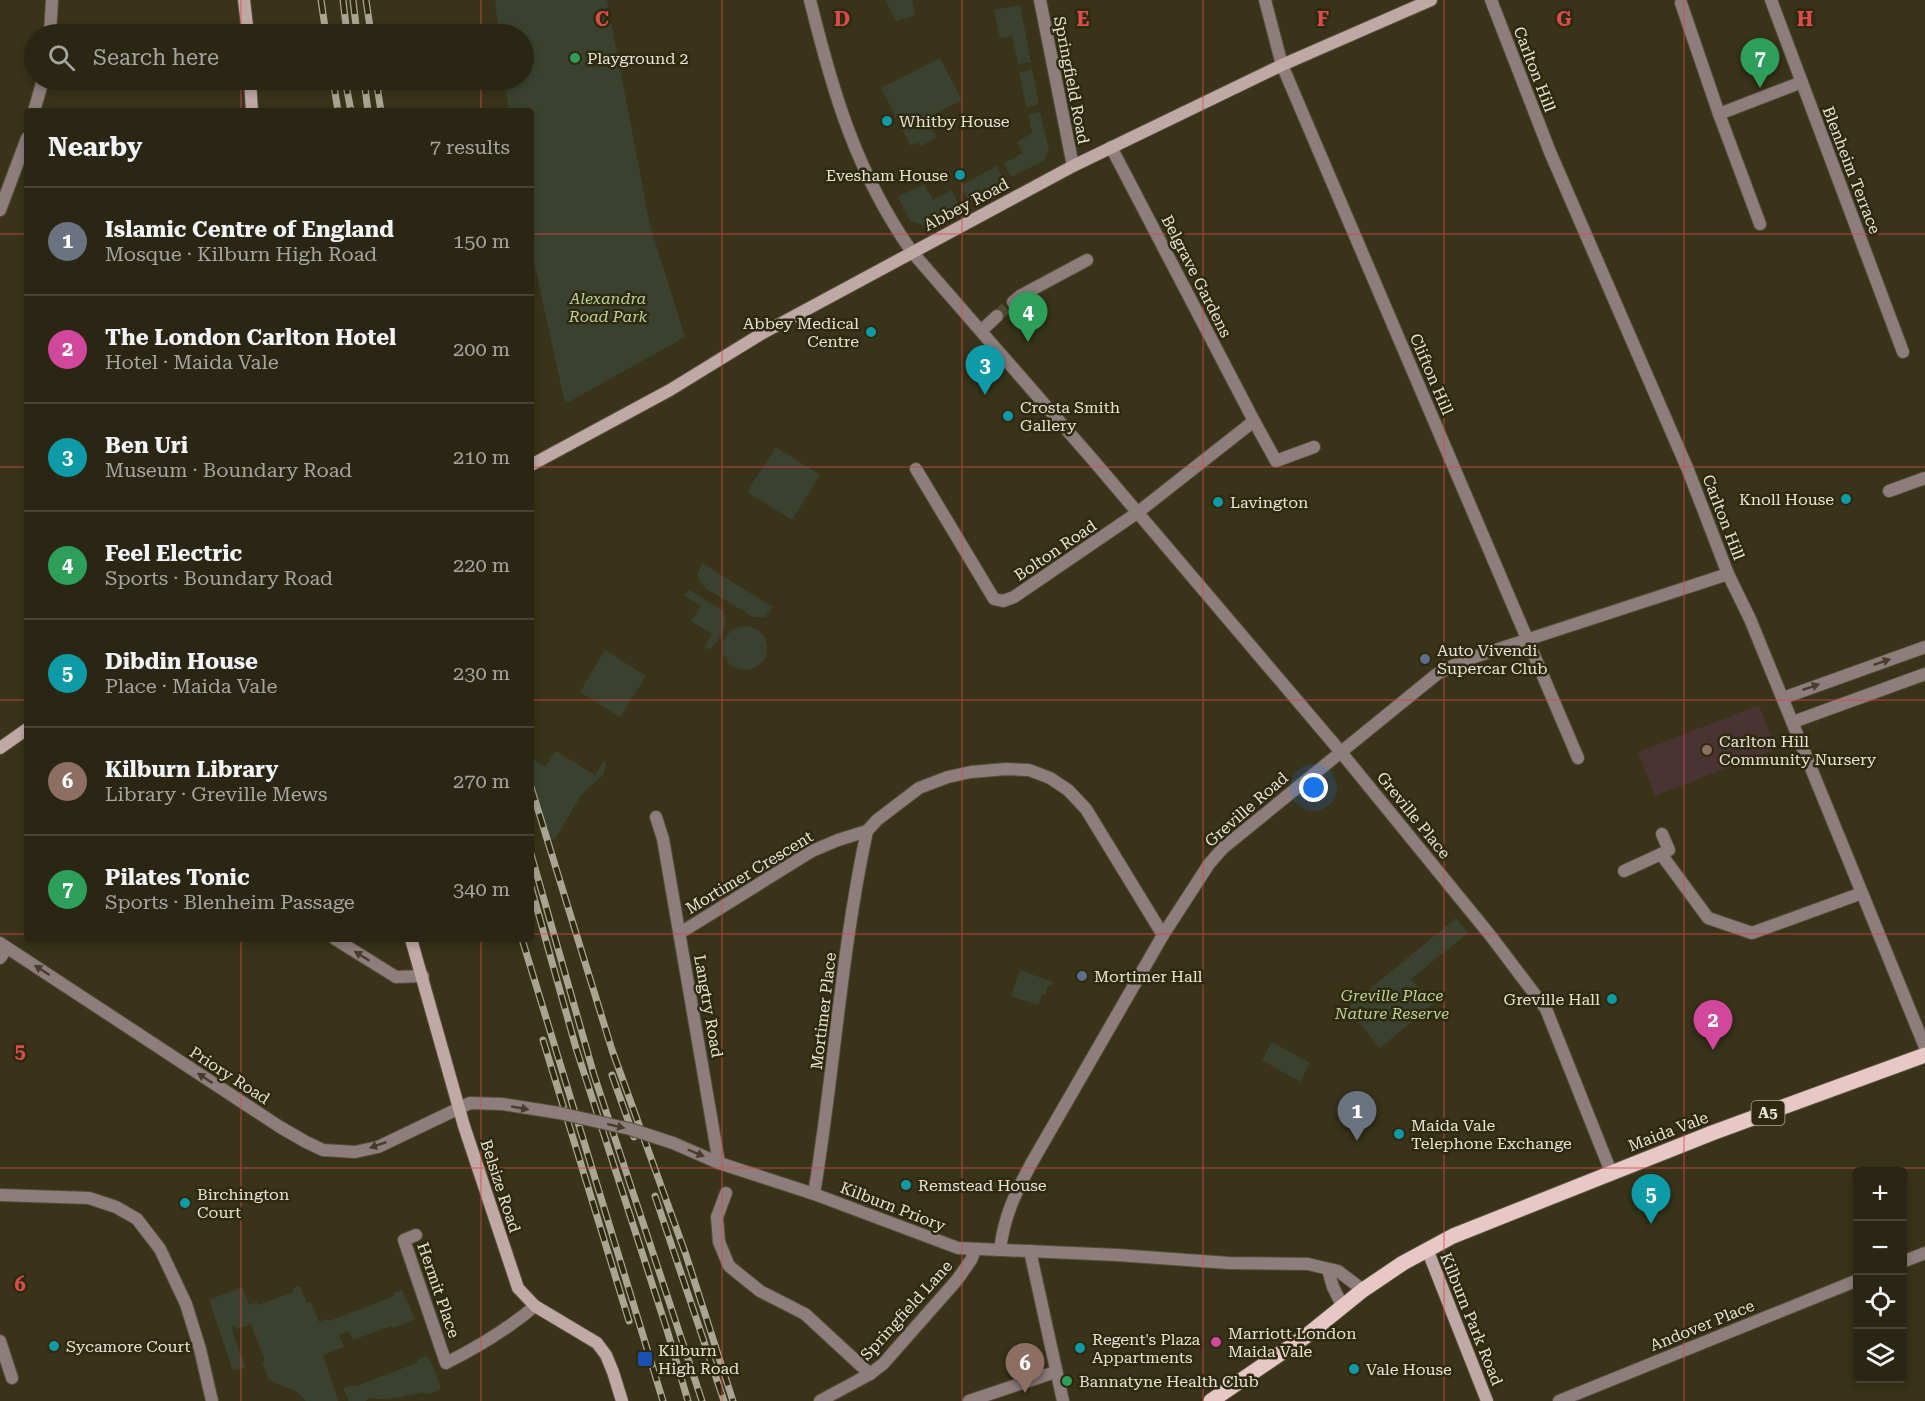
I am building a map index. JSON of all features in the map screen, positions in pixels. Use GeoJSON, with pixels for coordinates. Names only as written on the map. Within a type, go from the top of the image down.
{"type":"FeatureCollection","features":[{"type":"Feature","properties":{"kind":"main road"},"geometry":{"type":"LineString","coordinates":[[244,0],[247,24]]}},
{"type":"Feature","properties":{"kind":"main road","name":"Abbey Road"},"geometry":{"type":"LineString","coordinates":[[534,463],[670,390],[761,334],[1073,166],[1282,65],[1431,0]]}},
{"type":"Feature","properties":{"kind":"main road"},"geometry":{"type":"LineString","coordinates":[[251,90],[252,108]]}},
{"type":"Feature","properties":{"kind":"main road"},"geometry":{"type":"LineString","coordinates":[[0,748],[24,735]]}},
{"type":"Feature","properties":{"kind":"main road","name":"Belsize Road"},"geometry":{"type":"LineString","coordinates":[[412,942],[459,1109],[518,1288],[535,1306],[597,1343],[606,1355],[622,1401]]}},
{"type":"Feature","properties":{"kind":"main road","name":"Maida Vale"},"geometry":{"type":"LineString","coordinates":[[1427,1249],[1611,1172],[1925,1055]]}},
{"type":"Feature","properties":{"kind":"main road","name":"A5"},"geometry":{"type":"LineString","coordinates":[[1211,1401],[1306,1336],[1363,1290],[1427,1249]]}},
{"type":"Feature","properties":{"kind":"main road","name":"Kilburn Park Road"},"geometry":{"type":"LineString","coordinates":[[1427,1249],[1487,1401]]}},
{"type":"Feature","properties":{"kind":"street"},"geometry":{"type":"LineString","coordinates":[[51,24],[52,0]]}},
{"type":"Feature","properties":{"kind":"street","name":"Greville Place"},"geometry":{"type":"LineString","coordinates":[[810,0],[833,88],[848,134],[877,195],[912,252],[1340,752],[1490,935],[1540,1000],[1546,1009],[1611,1172]]}},
{"type":"Feature","properties":{"kind":"street","name":"Springfield Road"},"geometry":{"type":"LineString","coordinates":[[1040,0],[1073,166]]}},
{"type":"Feature","properties":{"kind":"street","name":"Clifton Hill"},"geometry":{"type":"LineString","coordinates":[[1265,0],[1282,65],[1578,759]]}},
{"type":"Feature","properties":{"kind":"street","name":"Carlton Hill"},"geometry":{"type":"LineString","coordinates":[[1491,0],[1550,152],[1688,470],[1728,574],[1750,619],[1793,722],[1925,1047]]}},
{"type":"Feature","properties":{"kind":"street","name":"Blenheim Terrace"},"geometry":{"type":"LineString","coordinates":[[1771,0],[1903,352]]}},
{"type":"Feature","properties":{"kind":"street"},"geometry":{"type":"LineString","coordinates":[[1681,3],[1760,224]]}},
{"type":"Feature","properties":{"kind":"street"},"geometry":{"type":"LineString","coordinates":[[1719,114],[1802,82]]}},
{"type":"Feature","properties":{"kind":"street"},"geometry":{"type":"LineString","coordinates":[[35,108],[40,90]]}},
{"type":"Feature","properties":{"kind":"street"},"geometry":{"type":"LineString","coordinates":[[0,210],[24,146]]}},
{"type":"Feature","properties":{"kind":"street","name":"Belgrave Gardens"},"geometry":{"type":"LineString","coordinates":[[1111,147],[1276,461],[1314,447]]}},
{"type":"Feature","properties":{"kind":"street"},"geometry":{"type":"LineString","coordinates":[[1013,302],[1087,260]]}},
{"type":"Feature","properties":{"kind":"street"},"geometry":{"type":"LineString","coordinates":[[981,331],[998,316]]}},
{"type":"Feature","properties":{"kind":"street"},"geometry":{"type":"LineString","coordinates":[[1137,513],[1254,420]]}},
{"type":"Feature","properties":{"kind":"street","name":"Bolton Road"},"geometry":{"type":"LineString","coordinates":[[916,469],[994,599],[1003,601],[1014,597],[1137,513]]}},
{"type":"Feature","properties":{"kind":"street"},"geometry":{"type":"LineString","coordinates":[[1889,491],[1925,478]]}},
{"type":"Feature","properties":{"kind":"street","name":"Greville Road"},"geometry":{"type":"LineString","coordinates":[[1000,1250],[1002,1229],[1014,1197],[1163,935],[1209,864],[1223,848],[1437,674],[1462,661],[1728,574]]}},
{"type":"Feature","properties":{"kind":"street"},"geometry":{"type":"LineString","coordinates":[[1783,698],[1925,647]]}},
{"type":"Feature","properties":{"kind":"street"},"geometry":{"type":"LineString","coordinates":[[1793,722],[1925,674]]}},
{"type":"Feature","properties":{"kind":"street","name":"Mortimer Crescent"},"geometry":{"type":"LineString","coordinates":[[680,933],[813,851],[867,831],[877,820],[919,788],[948,777],[971,772],[1006,769],[1029,770],[1050,778],[1068,790],[1086,809],[1163,935]]}},
{"type":"Feature","properties":{"kind":"street","name":"Langtry Road"},"geometry":{"type":"LineString","coordinates":[[656,817],[661,828],[719,1163]]}},
{"type":"Feature","properties":{"kind":"street","name":"Mortimer Place"},"geometry":{"type":"LineString","coordinates":[[814,1194],[826,1121],[850,929],[867,831]]}},
{"type":"Feature","properties":{"kind":"street"},"geometry":{"type":"LineString","coordinates":[[1624,871],[1669,850],[1662,834]]}},
{"type":"Feature","properties":{"kind":"street"},"geometry":{"type":"LineString","coordinates":[[1661,854],[1708,918],[1752,933],[1862,893]]}},
{"type":"Feature","properties":{"kind":"street"},"geometry":{"type":"LineString","coordinates":[[340,942],[396,977],[423,976]]}},
{"type":"Feature","properties":{"kind":"street","name":"Priory Road"},"geometry":{"type":"LineString","coordinates":[[2,950],[280,1127],[323,1150],[355,1152],[378,1147],[459,1109]]}},
{"type":"Feature","properties":{"kind":"street","name":"Kilburn Priory"},"geometry":{"type":"LineString","coordinates":[[459,1109],[482,1102],[559,1113],[630,1129],[958,1248],[1229,1263],[1308,1264],[1338,1271],[1363,1290]]}},
{"type":"Feature","properties":{"kind":"street"},"geometry":{"type":"LineString","coordinates":[[726,1193],[717,1217],[719,1242],[729,1266],[760,1291],[805,1314],[870,1374]]}},
{"type":"Feature","properties":{"kind":"street"},"geometry":{"type":"LineString","coordinates":[[0,1195],[89,1198],[116,1207],[137,1219],[160,1249],[186,1304],[200,1349],[212,1401]]}},
{"type":"Feature","properties":{"kind":"street","name":"Hermit Place"},"geometry":{"type":"LineString","coordinates":[[417,1235],[404,1240],[446,1363],[481,1345],[535,1306]]}},
{"type":"Feature","properties":{"kind":"street","name":"Springfield Lane"},"geometry":{"type":"LineString","coordinates":[[820,1401],[870,1374],[883,1364],[957,1280],[975,1250]]}},
{"type":"Feature","properties":{"kind":"street"},"geometry":{"type":"LineString","coordinates":[[1030,1251],[1063,1401]]}},
{"type":"Feature","properties":{"kind":"street"},"geometry":{"type":"LineString","coordinates":[[1907,1260],[1925,1253]]}},
{"type":"Feature","properties":{"kind":"street"},"geometry":{"type":"LineString","coordinates":[[1328,1270],[1342,1305]]}},
{"type":"Feature","properties":{"kind":"street","name":"Andover Place"},"geometry":{"type":"LineString","coordinates":[[1559,1401],[1853,1282]]}},
{"type":"Feature","properties":{"kind":"street"},"geometry":{"type":"LineString","coordinates":[[0,1341],[12,1378]]}},
{"type":"Feature","properties":{"kind":"street"},"geometry":{"type":"LineString","coordinates":[[969,1401],[1055,1372]]}},
{"type":"Feature","properties":{"kind":"shaded area","name":"Carlton Hill Community Nursery"},"geometry":{"type":"Polygon","coordinates":[[[1759,705],[1776,749],[1655,796],[1638,752],[1759,705]]]}},
{"type":"Feature","properties":{"kind":"green space","name":"Alexandra Road Park"},"geometry":{"type":"Polygon","coordinates":[[[495,0],[607,0],[650,225],[685,337],[565,404],[534,262],[534,108],[509,108],[506,90],[534,90],[534,24],[498,24],[495,0]]]}},
{"type":"Feature","properties":{"kind":"green space"},"geometry":{"type":"Polygon","coordinates":[[[885,0],[912,0],[915,16],[896,21],[885,0]]]}},
{"type":"Feature","properties":{"kind":"green space"},"geometry":{"type":"Polygon","coordinates":[[[1020,5],[1031,62],[1018,64],[1012,36],[1000,38],[994,10],[1020,5]]]}},
{"type":"Feature","properties":{"kind":"green space"},"geometry":{"type":"Polygon","coordinates":[[[940,58],[962,100],[927,118],[936,138],[921,146],[918,142],[911,146],[881,88],[940,58]]]}},
{"type":"Feature","properties":{"kind":"green space"},"geometry":{"type":"Polygon","coordinates":[[[1032,69],[1039,104],[1026,107],[1019,72],[1032,69]]]}},
{"type":"Feature","properties":{"kind":"green space"},"geometry":{"type":"Polygon","coordinates":[[[1040,112],[1049,149],[1044,161],[1011,177],[1004,163],[1023,153],[1017,142],[1032,133],[1028,114],[1040,112]]]}},
{"type":"Feature","properties":{"kind":"green space"},"geometry":{"type":"Polygon","coordinates":[[[997,166],[1005,182],[969,201],[960,186],[997,166]]]}},
{"type":"Feature","properties":{"kind":"green space"},"geometry":{"type":"Polygon","coordinates":[[[924,184],[933,200],[952,190],[959,206],[923,225],[910,221],[898,197],[924,184]]]}},
{"type":"Feature","properties":{"kind":"green space"},"geometry":{"type":"Polygon","coordinates":[[[776,447],[820,475],[792,520],[747,492],[776,447]]]}},
{"type":"Feature","properties":{"kind":"green space"},"geometry":{"type":"Polygon","coordinates":[[[702,563],[773,607],[765,617],[753,617],[705,588],[698,579],[702,563]]]}},
{"type":"Feature","properties":{"kind":"green space"},"geometry":{"type":"Polygon","coordinates":[[[690,590],[723,611],[725,616],[723,631],[710,649],[704,648],[712,634],[691,621],[701,606],[684,595],[690,590]]]}},
{"type":"Feature","properties":{"kind":"green space"},"geometry":{"type":"Polygon","coordinates":[[[745,626],[760,633],[767,648],[760,663],[745,670],[730,663],[723,648],[730,633],[745,626]]]}},
{"type":"Feature","properties":{"kind":"green space"},"geometry":{"type":"Polygon","coordinates":[[[605,650],[646,676],[620,717],[580,692],[605,650]]]}},
{"type":"Feature","properties":{"kind":"green space"},"geometry":{"type":"Polygon","coordinates":[[[556,751],[595,775],[604,760],[606,766],[603,775],[581,795],[555,839],[547,841],[534,802],[534,760],[545,767],[556,751]]]}},
{"type":"Feature","properties":{"kind":"green space","name":"Greville Place Nature Reserve"},"geometry":{"type":"Polygon","coordinates":[[[1456,918],[1468,933],[1411,979],[1433,1004],[1380,1048],[1347,1008],[1456,918]]]}},
{"type":"Feature","properties":{"kind":"green space"},"geometry":{"type":"Polygon","coordinates":[[[1020,970],[1053,982],[1051,987],[1048,986],[1045,995],[1042,994],[1038,1005],[1011,996],[1020,970]]]}},
{"type":"Feature","properties":{"kind":"green space"},"geometry":{"type":"Polygon","coordinates":[[[1272,1042],[1310,1063],[1300,1082],[1262,1060],[1272,1042]]]}},
{"type":"Feature","properties":{"kind":"green space"},"geometry":{"type":"Polygon","coordinates":[[[300,1286],[307,1303],[311,1302],[319,1322],[327,1319],[329,1321],[394,1296],[394,1293],[402,1290],[415,1319],[353,1340],[349,1331],[339,1335],[344,1347],[323,1355],[338,1401],[306,1401],[297,1392],[269,1380],[262,1362],[265,1361],[251,1324],[237,1329],[235,1326],[231,1328],[246,1368],[233,1371],[209,1300],[242,1287],[249,1305],[257,1302],[259,1305],[293,1292],[293,1288],[300,1286]]]}},
{"type":"Feature","properties":{"kind":"green space"},"geometry":{"type":"Polygon","coordinates":[[[427,1356],[441,1389],[428,1394],[422,1392],[390,1398],[349,1401],[343,1388],[352,1385],[354,1387],[419,1362],[418,1359],[427,1356]]]}},
{"type":"Feature","properties":{"kind":"tunnel"},"geometry":{"type":"LineString","coordinates":[[997,316],[1013,302]]}},
{"type":"Feature","properties":{"kind":"railway"},"geometry":{"type":"LineString","coordinates":[[321,0],[325,24]]}},
{"type":"Feature","properties":{"kind":"railway"},"geometry":{"type":"LineString","coordinates":[[343,0],[346,24]]}},
{"type":"Feature","properties":{"kind":"railway"},"geometry":{"type":"LineString","coordinates":[[353,0],[356,24]]}},
{"type":"Feature","properties":{"kind":"railway"},"geometry":{"type":"LineString","coordinates":[[366,0],[370,24]]}},
{"type":"Feature","properties":{"kind":"railway"},"geometry":{"type":"LineString","coordinates":[[335,90],[338,108]]}},
{"type":"Feature","properties":{"kind":"railway"},"geometry":{"type":"LineString","coordinates":[[347,90],[350,108]]}},
{"type":"Feature","properties":{"kind":"railway"},"geometry":{"type":"LineString","coordinates":[[365,90],[368,108]]}},
{"type":"Feature","properties":{"kind":"railway"},"geometry":{"type":"LineString","coordinates":[[378,90],[381,108]]}},
{"type":"Feature","properties":{"kind":"railway"},"geometry":{"type":"LineString","coordinates":[[534,797],[612,1050],[686,1255],[733,1401]]}},
{"type":"Feature","properties":{"kind":"railway"},"geometry":{"type":"LineString","coordinates":[[534,865],[594,1075],[702,1401]]}},
{"type":"Feature","properties":{"kind":"railway"},"geometry":{"type":"LineString","coordinates":[[534,898],[576,1048],[688,1401]]}},
{"type":"Feature","properties":{"kind":"railway"},"geometry":{"type":"LineString","coordinates":[[523,942],[663,1401]]}},
{"type":"Feature","properties":{"kind":"railway"},"geometry":{"type":"LineString","coordinates":[[543,1040],[629,1321]]}},
{"type":"Feature","properties":{"kind":"railway"},"geometry":{"type":"LineString","coordinates":[[612,1075],[634,1137]]}},
{"type":"Feature","properties":{"kind":"railway"},"geometry":{"type":"LineString","coordinates":[[655,1196],[724,1401]]}},
{"type":"Feature","properties":{"kind":"place","name":"Playground 2"},"geometry":{"type":"Point","coordinates":[575,58]}},
{"type":"Feature","properties":{"kind":"place","name":"Pilates Tonic"},"geometry":{"type":"Point","coordinates":[1760,88]}},
{"type":"Feature","properties":{"kind":"place","name":"Whitby House"},"geometry":{"type":"Point","coordinates":[887,121]}},
{"type":"Feature","properties":{"kind":"place","name":"Evesham House"},"geometry":{"type":"Point","coordinates":[960,175]}},
{"type":"Feature","properties":{"kind":"place","name":"Abbey Medical Centre"},"geometry":{"type":"Point","coordinates":[871,332]}},
{"type":"Feature","properties":{"kind":"place","name":"Feel Electric"},"geometry":{"type":"Point","coordinates":[1028,342]}},
{"type":"Feature","properties":{"kind":"place","name":"Ben Uri"},"geometry":{"type":"Point","coordinates":[985,395]}},
{"type":"Feature","properties":{"kind":"place","name":"Crosta Smith Gallery"},"geometry":{"type":"Point","coordinates":[1008,416]}},
{"type":"Feature","properties":{"kind":"place","name":"Knoll House"},"geometry":{"type":"Point","coordinates":[1846,499]}},
{"type":"Feature","properties":{"kind":"place","name":"Lavington"},"geometry":{"type":"Point","coordinates":[1218,502]}},
{"type":"Feature","properties":{"kind":"place","name":"Auto Vivendi Supercar Club"},"geometry":{"type":"Point","coordinates":[1425,659]}},
{"type":"Feature","properties":{"kind":"place","name":"Carlton Hill Community Nursery"},"geometry":{"type":"Point","coordinates":[1707,750]}},
{"type":"Feature","properties":{"kind":"place","name":"Mortimer Hall"},"geometry":{"type":"Point","coordinates":[1082,976]}},
{"type":"Feature","properties":{"kind":"place","name":"Greville Hall"},"geometry":{"type":"Point","coordinates":[1612,999]}},
{"type":"Feature","properties":{"kind":"place","name":"The London Carlton Hotel"},"geometry":{"type":"Point","coordinates":[1713,1050]}},
{"type":"Feature","properties":{"kind":"place","name":"Maida Vale Telephone Exchange"},"geometry":{"type":"Point","coordinates":[1399,1134]}},
{"type":"Feature","properties":{"kind":"place","name":"Islamic Centre of England"},"geometry":{"type":"Point","coordinates":[1357,1141]}},
{"type":"Feature","properties":{"kind":"place","name":"Remstead House"},"geometry":{"type":"Point","coordinates":[906,1185]}},
{"type":"Feature","properties":{"kind":"place","name":"Birchington Court"},"geometry":{"type":"Point","coordinates":[185,1203]}},
{"type":"Feature","properties":{"kind":"place","name":"Dibdin House"},"geometry":{"type":"Point","coordinates":[1651,1224]}},
{"type":"Feature","properties":{"kind":"place","name":"Marriott London Maida Vale"},"geometry":{"type":"Point","coordinates":[1216,1342]}},
{"type":"Feature","properties":{"kind":"place","name":"Sycamore Court"},"geometry":{"type":"Point","coordinates":[54,1346]}},
{"type":"Feature","properties":{"kind":"place","name":"Regent's Plaza Appartments"},"geometry":{"type":"Point","coordinates":[1080,1348]}},
{"type":"Feature","properties":{"kind":"place","name":"Kilburn High Road"},"geometry":{"type":"Point","coordinates":[645,1359]}},
{"type":"Feature","properties":{"kind":"place","name":"Vale House"},"geometry":{"type":"Point","coordinates":[1354,1369]}},
{"type":"Feature","properties":{"kind":"place","name":"Bannatyne Health Club"},"geometry":{"type":"Point","coordinates":[1067,1381]}},
{"type":"Feature","properties":{"kind":"place","name":"Kilburn Library"},"geometry":{"type":"Point","coordinates":[1025,1393]}}]}
